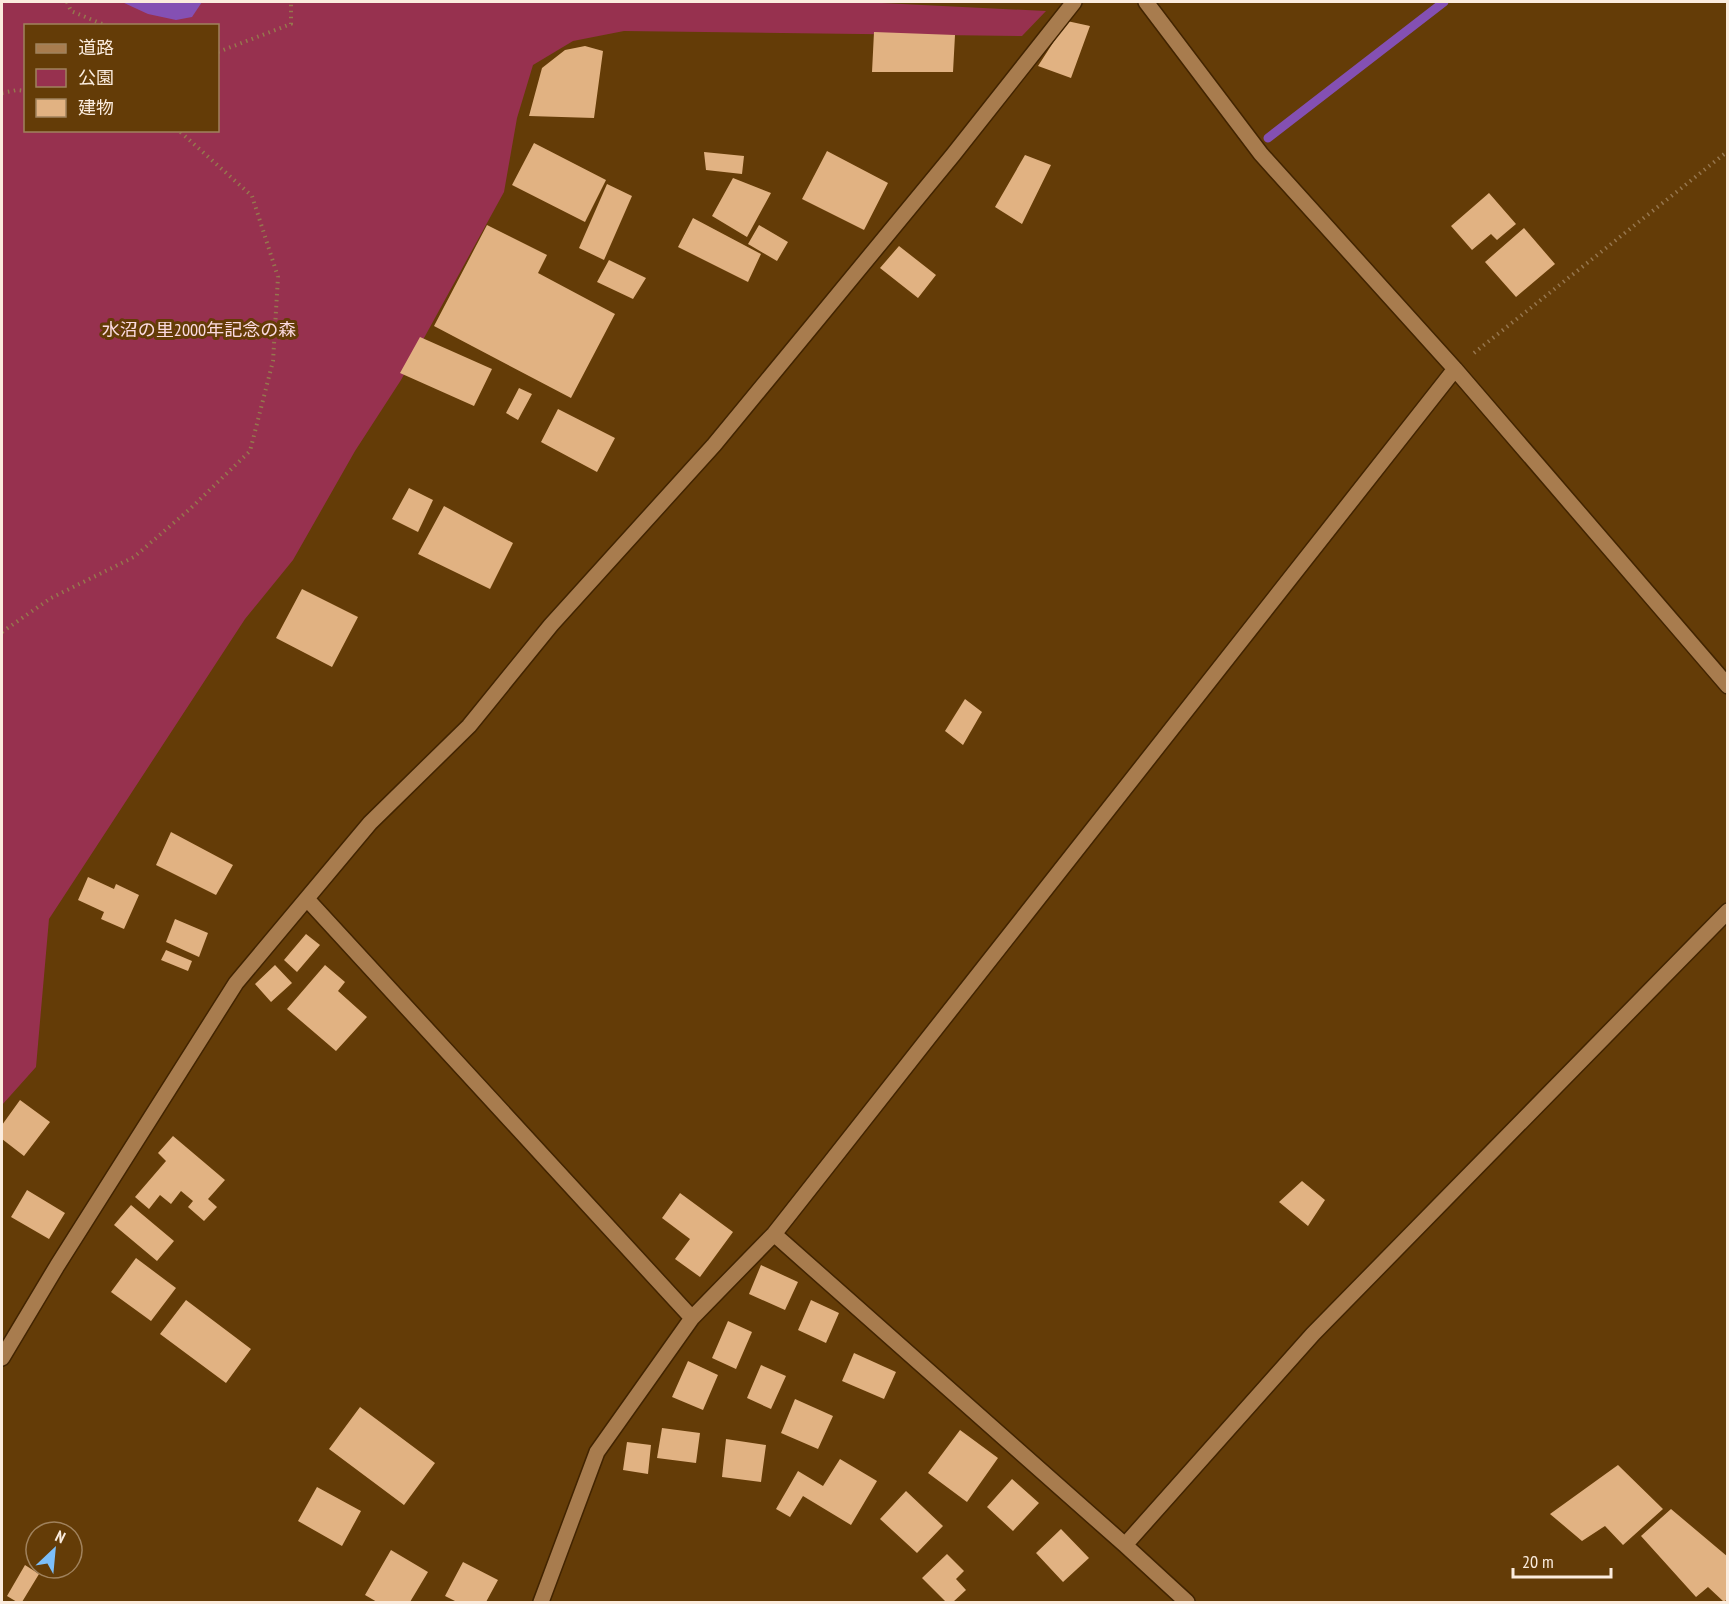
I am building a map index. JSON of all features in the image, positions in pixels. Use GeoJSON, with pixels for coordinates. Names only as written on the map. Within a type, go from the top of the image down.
{"type":"FeatureCollection","features":[{"type":"Feature","properties":{"kind":"street"},"geometry":{"type":"LineString","coordinates":[[2,1358],[12,1338],[236,983],[370,823],[469,726],[550,625],[714,445],[953,155],[1074,2]]}},
{"type":"Feature","properties":{"kind":"street"},"geometry":{"type":"LineString","coordinates":[[1146,2],[1261,154],[1455,369],[1728,686]]}},
{"type":"Feature","properties":{"kind":"street"},"geometry":{"type":"LineString","coordinates":[[541,1602],[597,1452],[692,1318],[774,1234],[1455,369]]}},
{"type":"Feature","properties":{"kind":"street"},"geometry":{"type":"LineString","coordinates":[[307,899],[692,1318]]}},
{"type":"Feature","properties":{"kind":"street"},"geometry":{"type":"LineString","coordinates":[[1125,1545],[1313,1334],[1728,911]]}},
{"type":"Feature","properties":{"kind":"street"},"geometry":{"type":"LineString","coordinates":[[774,1234],[1125,1545],[1186,1602]]}},
{"type":"Feature","properties":{"kind":"path"},"geometry":{"type":"LineString","coordinates":[[67,2],[71,11],[102,24]]}},
{"type":"Feature","properties":{"kind":"path"},"geometry":{"type":"LineString","coordinates":[[219,52],[291,24],[291,2]]}},
{"type":"Feature","properties":{"kind":"path"},"geometry":{"type":"LineString","coordinates":[[2,93],[24,91]]}},
{"type":"Feature","properties":{"kind":"path"},"geometry":{"type":"LineString","coordinates":[[2,632],[51,598],[134,557],[191,508],[250,451],[273,361],[278,277],[252,196],[180,132]]}},
{"type":"Feature","properties":{"kind":"path"},"geometry":{"type":"LineString","coordinates":[[1455,369],[1728,151]]}},
{"type":"Feature","properties":{"kind":"green space","name":"水沼の里2000年記念の森"},"geometry":{"type":"Polygon","coordinates":[[[2,2],[862,2],[1046,11],[1022,36],[624,31],[573,41],[533,65],[517,118],[504,192],[401,380],[355,451],[293,560],[245,619],[49,919],[36,1067],[2,1105],[2,2]]]}},
{"type":"Feature","properties":{"kind":"shaded area"},"geometry":{"type":"Polygon","coordinates":[[[122,2],[202,2],[192,17],[176,20],[148,14],[122,2]]]}},
{"type":"Feature","properties":{"kind":"building"},"geometry":{"type":"Polygon","coordinates":[[[1067,21],[1090,26],[1071,78],[1038,66],[1067,21]]]}},
{"type":"Feature","properties":{"kind":"building"},"geometry":{"type":"Polygon","coordinates":[[[874,32],[955,35],[953,72],[872,72],[874,32]]]}},
{"type":"Feature","properties":{"kind":"building"},"geometry":{"type":"Polygon","coordinates":[[[585,46],[603,51],[594,118],[529,116],[542,68],[565,50],[585,46]]]}},
{"type":"Feature","properties":{"kind":"building"},"geometry":{"type":"Polygon","coordinates":[[[534,143],[606,180],[585,222],[512,185],[534,143]]]}},
{"type":"Feature","properties":{"kind":"building"},"geometry":{"type":"Polygon","coordinates":[[[827,151],[888,183],[864,230],[802,199],[827,151]]]}},
{"type":"Feature","properties":{"kind":"building"},"geometry":{"type":"Polygon","coordinates":[[[704,152],[744,156],[742,174],[706,170],[704,152]]]}},
{"type":"Feature","properties":{"kind":"building"},"geometry":{"type":"Polygon","coordinates":[[[1025,155],[1051,165],[1022,224],[995,207],[1025,155]]]}},
{"type":"Feature","properties":{"kind":"building"},"geometry":{"type":"Polygon","coordinates":[[[733,178],[771,193],[747,237],[712,216],[733,178]]]}},
{"type":"Feature","properties":{"kind":"building"},"geometry":{"type":"Polygon","coordinates":[[[607,184],[632,196],[604,260],[579,248],[607,184]]]}},
{"type":"Feature","properties":{"kind":"building"},"geometry":{"type":"Polygon","coordinates":[[[1489,193],[1516,224],[1497,240],[1491,234],[1472,250],[1451,226],[1489,193]]]}},
{"type":"Feature","properties":{"kind":"building"},"geometry":{"type":"Polygon","coordinates":[[[693,218],[761,254],[748,282],[678,247],[693,218]]]}},
{"type":"Feature","properties":{"kind":"building"},"geometry":{"type":"Polygon","coordinates":[[[487,225],[547,255],[538,273],[615,314],[571,398],[434,326],[487,225]]]}},
{"type":"Feature","properties":{"kind":"building"},"geometry":{"type":"Polygon","coordinates":[[[759,225],[788,242],[777,261],[748,244],[759,225]]]}},
{"type":"Feature","properties":{"kind":"building"},"geometry":{"type":"Polygon","coordinates":[[[1524,228],[1555,264],[1516,297],[1485,262],[1524,228]]]}},
{"type":"Feature","properties":{"kind":"building"},"geometry":{"type":"Polygon","coordinates":[[[899,246],[936,275],[918,298],[880,268],[899,246]]]}},
{"type":"Feature","properties":{"kind":"building"},"geometry":{"type":"Polygon","coordinates":[[[609,260],[646,278],[633,299],[597,282],[609,260]]]}},
{"type":"Feature","properties":{"kind":"building"},"geometry":{"type":"Polygon","coordinates":[[[420,337],[492,369],[474,406],[400,373],[420,337]]]}},
{"type":"Feature","properties":{"kind":"building"},"geometry":{"type":"Polygon","coordinates":[[[519,388],[532,394],[518,420],[506,413],[519,388]]]}},
{"type":"Feature","properties":{"kind":"building"},"geometry":{"type":"Polygon","coordinates":[[[558,409],[615,438],[597,472],[541,442],[558,409]]]}},
{"type":"Feature","properties":{"kind":"building"},"geometry":{"type":"Polygon","coordinates":[[[409,488],[433,500],[418,532],[392,519],[409,488]]]}},
{"type":"Feature","properties":{"kind":"building"},"geometry":{"type":"Polygon","coordinates":[[[444,506],[513,543],[490,589],[418,554],[444,506]]]}},
{"type":"Feature","properties":{"kind":"building"},"geometry":{"type":"Polygon","coordinates":[[[302,589],[358,617],[332,667],[276,638],[302,589]]]}},
{"type":"Feature","properties":{"kind":"building"},"geometry":{"type":"Polygon","coordinates":[[[965,699],[982,712],[963,745],[945,731],[965,699]]]}},
{"type":"Feature","properties":{"kind":"building"},"geometry":{"type":"Polygon","coordinates":[[[171,832],[233,865],[216,895],[156,865],[171,832]]]}},
{"type":"Feature","properties":{"kind":"building"},"geometry":{"type":"Polygon","coordinates":[[[88,877],[114,889],[116,884],[139,895],[124,929],[101,919],[104,912],[78,900],[88,877]]]}},
{"type":"Feature","properties":{"kind":"building"},"geometry":{"type":"Polygon","coordinates":[[[175,919],[208,933],[199,957],[166,942],[175,919]]]}},
{"type":"Feature","properties":{"kind":"building"},"geometry":{"type":"Polygon","coordinates":[[[306,934],[320,945],[297,972],[284,960],[306,934]]]}},
{"type":"Feature","properties":{"kind":"building"},"geometry":{"type":"Polygon","coordinates":[[[166,950],[192,961],[188,971],[161,960],[166,950]]]}},
{"type":"Feature","properties":{"kind":"building"},"geometry":{"type":"Polygon","coordinates":[[[275,965],[292,983],[271,1002],[255,984],[275,965]]]}},
{"type":"Feature","properties":{"kind":"building"},"geometry":{"type":"Polygon","coordinates":[[[325,965],[345,982],[338,991],[367,1017],[336,1051],[287,1009],[325,965]]]}},
{"type":"Feature","properties":{"kind":"building"},"geometry":{"type":"Polygon","coordinates":[[[20,1100],[50,1122],[24,1156],[2,1139],[2,1125],[20,1100]]]}},
{"type":"Feature","properties":{"kind":"building"},"geometry":{"type":"Polygon","coordinates":[[[173,1136],[225,1180],[208,1199],[217,1207],[204,1221],[188,1207],[193,1201],[181,1191],[171,1204],[160,1195],[149,1209],[135,1197],[166,1161],[158,1153],[173,1136]]]}},
{"type":"Feature","properties":{"kind":"building"},"geometry":{"type":"Polygon","coordinates":[[[1302,1181],[1325,1200],[1308,1226],[1279,1202],[1302,1181]]]}},
{"type":"Feature","properties":{"kind":"building"},"geometry":{"type":"Polygon","coordinates":[[[27,1190],[65,1213],[49,1239],[11,1217],[27,1190]]]}},
{"type":"Feature","properties":{"kind":"building"},"geometry":{"type":"Polygon","coordinates":[[[680,1193],[733,1232],[700,1277],[675,1259],[690,1239],[662,1218],[680,1193]]]}},
{"type":"Feature","properties":{"kind":"building"},"geometry":{"type":"Polygon","coordinates":[[[131,1205],[174,1241],[157,1261],[114,1225],[131,1205]]]}},
{"type":"Feature","properties":{"kind":"building"},"geometry":{"type":"Polygon","coordinates":[[[136,1258],[176,1288],[151,1321],[111,1292],[136,1258]]]}},
{"type":"Feature","properties":{"kind":"building"},"geometry":{"type":"Polygon","coordinates":[[[761,1265],[798,1282],[785,1310],[749,1294],[761,1265]]]}},
{"type":"Feature","properties":{"kind":"building"},"geometry":{"type":"Polygon","coordinates":[[[186,1300],[251,1349],[226,1383],[160,1334],[186,1300]]]}},
{"type":"Feature","properties":{"kind":"building"},"geometry":{"type":"Polygon","coordinates":[[[811,1300],[839,1313],[826,1343],[798,1330],[811,1300]]]}},
{"type":"Feature","properties":{"kind":"building"},"geometry":{"type":"Polygon","coordinates":[[[728,1321],[752,1332],[736,1369],[712,1358],[728,1321]]]}},
{"type":"Feature","properties":{"kind":"building"},"geometry":{"type":"Polygon","coordinates":[[[854,1353],[896,1372],[884,1399],[842,1381],[854,1353]]]}},
{"type":"Feature","properties":{"kind":"building"},"geometry":{"type":"Polygon","coordinates":[[[688,1361],[718,1375],[703,1410],[672,1397],[688,1361]]]}},
{"type":"Feature","properties":{"kind":"building"},"geometry":{"type":"Polygon","coordinates":[[[761,1365],[786,1376],[771,1409],[747,1398],[761,1365]]]}},
{"type":"Feature","properties":{"kind":"building"},"geometry":{"type":"Polygon","coordinates":[[[795,1399],[833,1416],[818,1449],[781,1433],[795,1399]]]}},
{"type":"Feature","properties":{"kind":"building"},"geometry":{"type":"Polygon","coordinates":[[[360,1407],[435,1463],[404,1505],[329,1449],[360,1407]]]}},
{"type":"Feature","properties":{"kind":"building"},"geometry":{"type":"Polygon","coordinates":[[[662,1428],[700,1433],[696,1463],[657,1458],[662,1428]]]}},
{"type":"Feature","properties":{"kind":"building"},"geometry":{"type":"Polygon","coordinates":[[[960,1430],[998,1458],[967,1502],[928,1473],[960,1430]]]}},
{"type":"Feature","properties":{"kind":"building"},"geometry":{"type":"Polygon","coordinates":[[[726,1439],[766,1445],[761,1482],[722,1477],[726,1439]]]}},
{"type":"Feature","properties":{"kind":"building"},"geometry":{"type":"Polygon","coordinates":[[[627,1442],[651,1445],[648,1474],[623,1470],[627,1442]]]}},
{"type":"Feature","properties":{"kind":"building"},"geometry":{"type":"Polygon","coordinates":[[[840,1459],[877,1481],[851,1525],[803,1496],[790,1517],[776,1509],[798,1471],[823,1486],[840,1459]]]}},
{"type":"Feature","properties":{"kind":"building"},"geometry":{"type":"Polygon","coordinates":[[[1618,1465],[1663,1509],[1623,1545],[1605,1526],[1582,1541],[1550,1514],[1618,1465]]]}},
{"type":"Feature","properties":{"kind":"building"},"geometry":{"type":"Polygon","coordinates":[[[1012,1479],[1039,1503],[1013,1531],[987,1507],[1012,1479]]]}},
{"type":"Feature","properties":{"kind":"building"},"geometry":{"type":"Polygon","coordinates":[[[317,1487],[361,1511],[342,1546],[298,1521],[317,1487]]]}},
{"type":"Feature","properties":{"kind":"building"},"geometry":{"type":"Polygon","coordinates":[[[906,1491],[943,1526],[917,1553],[880,1519],[906,1491]]]}},
{"type":"Feature","properties":{"kind":"building"},"geometry":{"type":"Polygon","coordinates":[[[1671,1509],[1728,1557],[1728,1598],[1724,1602],[1708,1587],[1696,1597],[1641,1536],[1671,1509]]]}},
{"type":"Feature","properties":{"kind":"building"},"geometry":{"type":"Polygon","coordinates":[[[1061,1529],[1089,1558],[1063,1582],[1036,1553],[1061,1529]]]}},
{"type":"Feature","properties":{"kind":"building"},"geometry":{"type":"Polygon","coordinates":[[[391,1550],[428,1572],[410,1602],[377,1602],[365,1595],[391,1550]]]}},
{"type":"Feature","properties":{"kind":"building"},"geometry":{"type":"Polygon","coordinates":[[[947,1554],[964,1571],[956,1579],[966,1590],[953,1602],[946,1602],[922,1578],[947,1554]]]}},
{"type":"Feature","properties":{"kind":"building"},"geometry":{"type":"Polygon","coordinates":[[[463,1562],[498,1580],[486,1602],[457,1602],[445,1596],[463,1562]]]}},
{"type":"Feature","properties":{"kind":"building"},"geometry":{"type":"Polygon","coordinates":[[[24,1567],[24,1580],[35,1580],[22,1602],[17,1602],[7,1596],[24,1567]]]}},
{"type":"Feature","properties":{"kind":"waterway"},"geometry":{"type":"LineString","coordinates":[[1268,138],[1444,2]]}}]}
